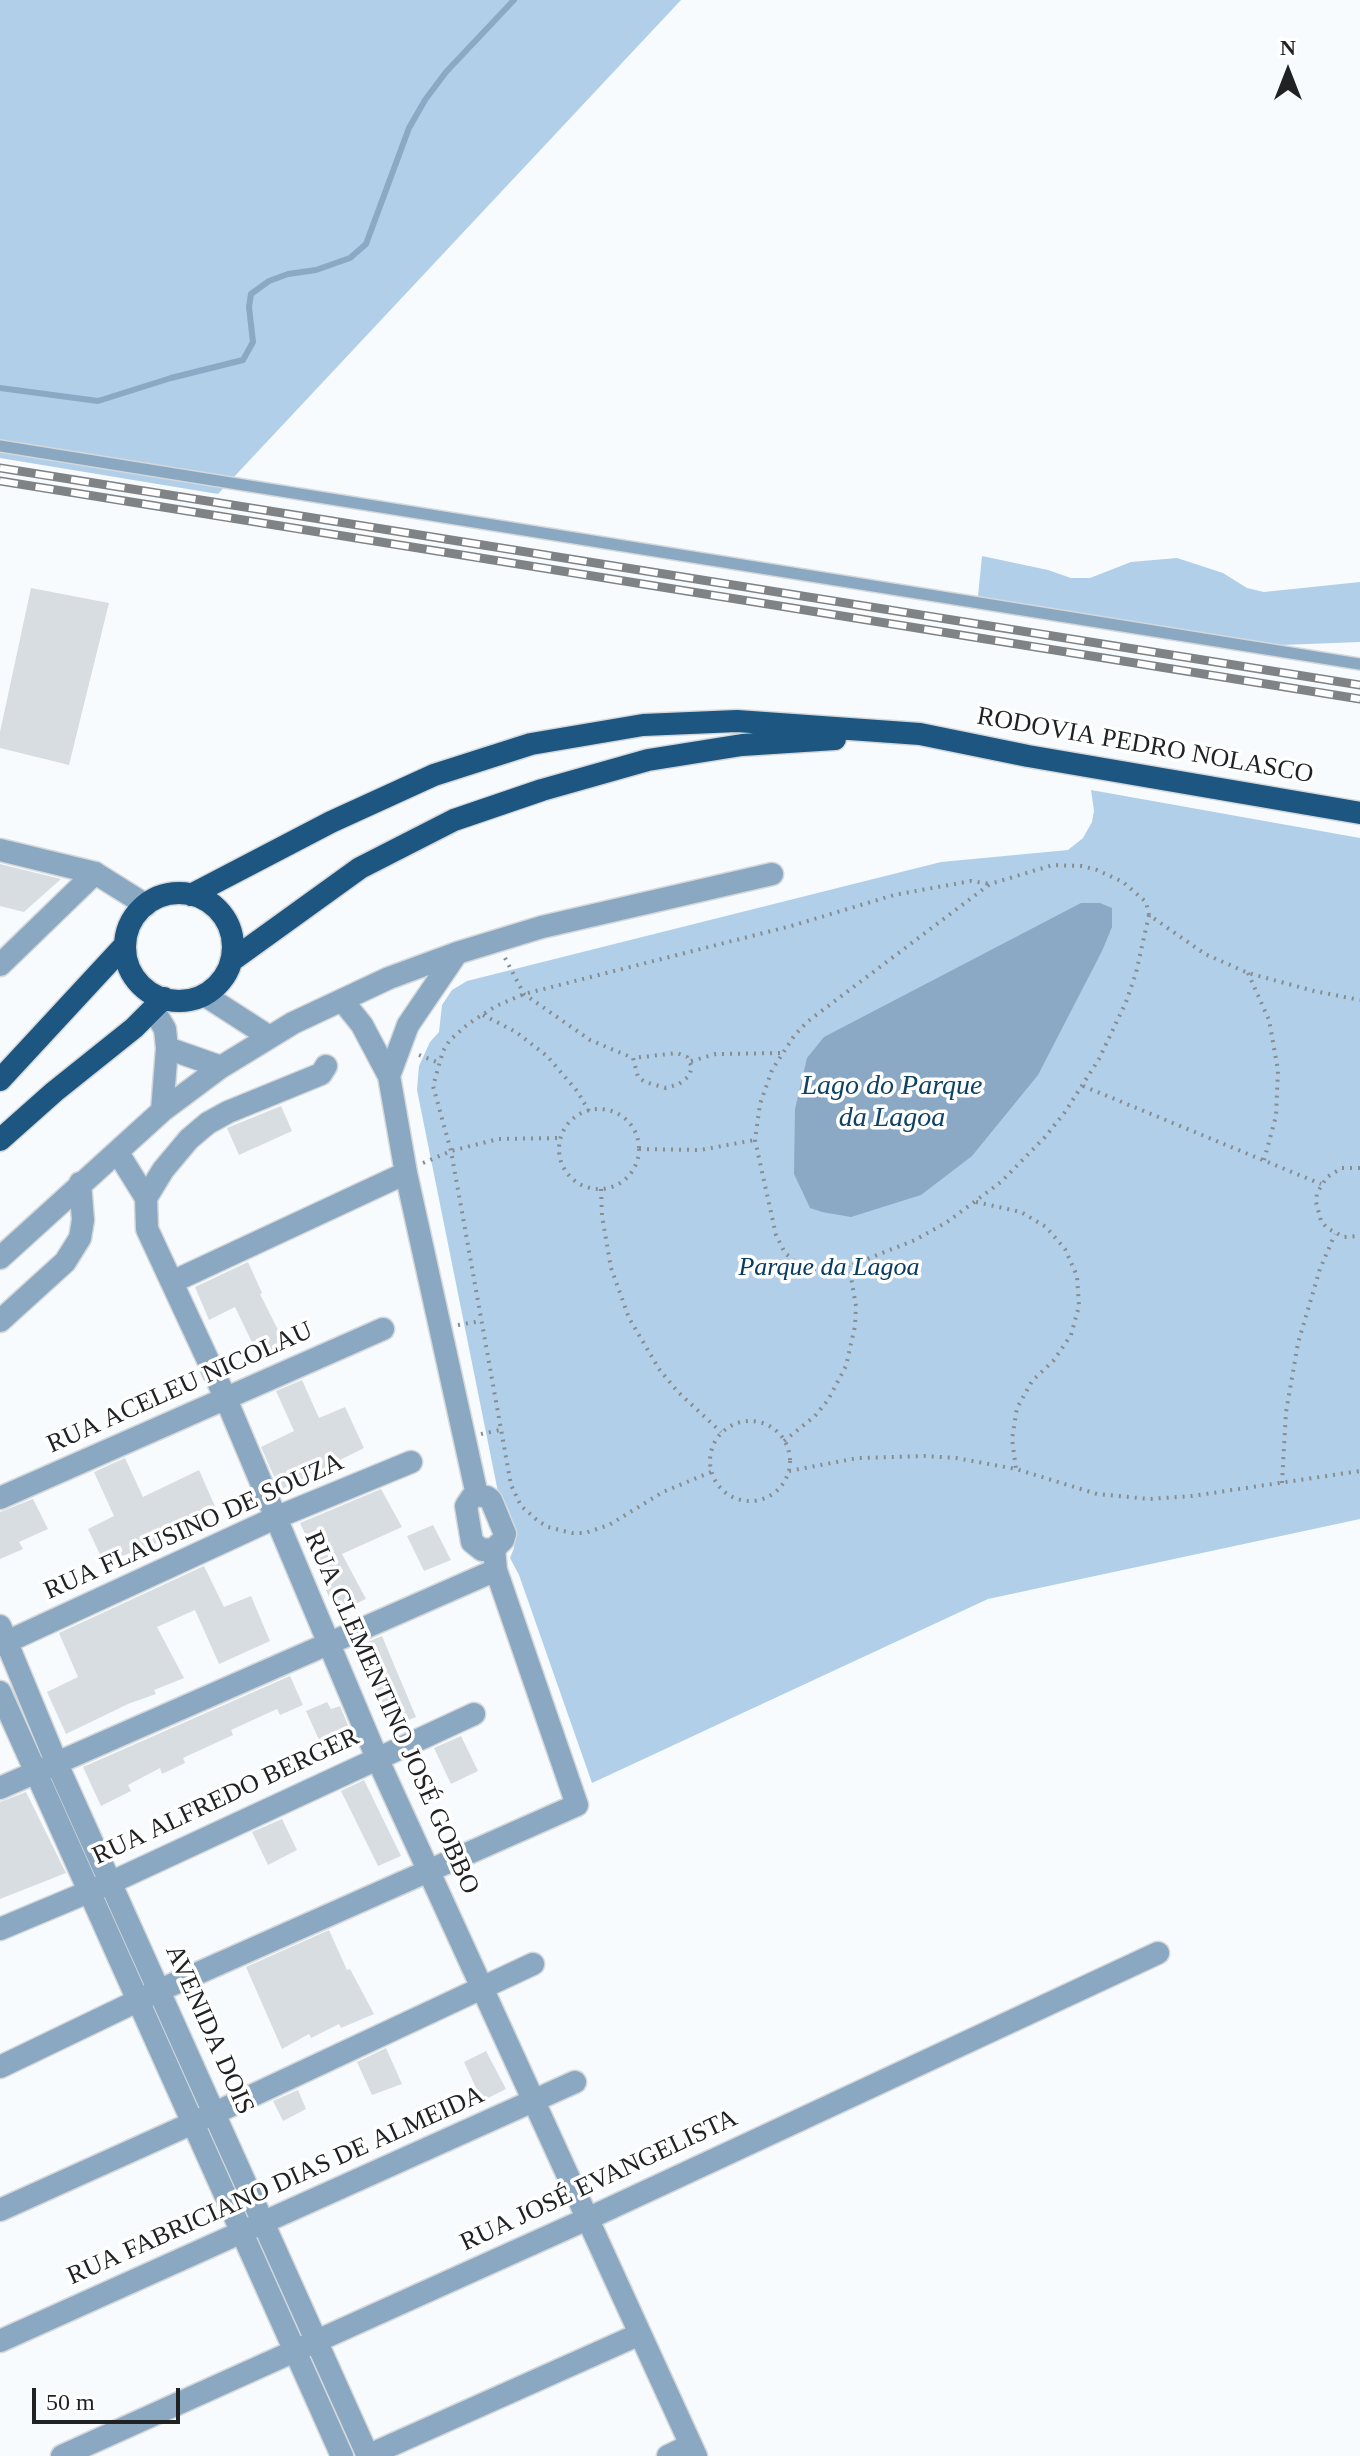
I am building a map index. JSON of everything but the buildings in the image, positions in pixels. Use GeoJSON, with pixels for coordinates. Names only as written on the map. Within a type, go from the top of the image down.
{"type":"FeatureCollection","features":[{"type":"Feature","properties":{"kind":"highway","name":"RODOVIA PEDRO NOLASCO"},"geometry":{"type":"LineString","coordinates":[[191,895],[331,822],[434,775],[531,744],[643,725],[737,721],[920,734],[1028,756],[1360,813]]}},
{"type":"Feature","properties":{"kind":"highway","name":"RODOVIA PEDRO NOLASCO"},"geometry":{"type":"LineString","coordinates":[[231,961],[360,868],[454,820],[542,790],[648,760],[742,745],[920,734]]}},
{"type":"Feature","properties":{"kind":"highway"},"geometry":{"type":"LineString","coordinates":[[0,1140],[159,1004],[206,996],[226,976],[235,948],[228,920],[208,899],[180,891],[152,898],[131,918],[124,946],[130,973],[159,1004]]}},
{"type":"Feature","properties":{"kind":"highway"},"geometry":{"type":"LineString","coordinates":[[0,1080],[124,946]]}},
{"type":"Feature","properties":{"kind":"street"},"geometry":{"type":"LineString","coordinates":[[0,850],[95,873],[146,905]]}},
{"type":"Feature","properties":{"kind":"street"},"geometry":{"type":"LineString","coordinates":[[0,965],[95,873]]}},
{"type":"Feature","properties":{"kind":"street"},"geometry":{"type":"LineString","coordinates":[[0,1258],[162,1111],[268,1036],[389,978],[457,953],[542,927],[772,874]]}},
{"type":"Feature","properties":{"kind":"street"},"geometry":{"type":"LineString","coordinates":[[389,1076],[408,1025],[457,953]]}},
{"type":"Feature","properties":{"kind":"street"},"geometry":{"type":"LineString","coordinates":[[206,996],[268,1036]]}},
{"type":"Feature","properties":{"kind":"street"},"geometry":{"type":"LineString","coordinates":[[342,1000],[362,1025],[389,1076],[406,1172],[477,1495]]}},
{"type":"Feature","properties":{"kind":"street"},"geometry":{"type":"LineString","coordinates":[[159,1004],[167,1048],[162,1111]]}},
{"type":"Feature","properties":{"kind":"street"},"geometry":{"type":"LineString","coordinates":[[167,1048],[221,1067]]}},
{"type":"Feature","properties":{"kind":"street"},"geometry":{"type":"LineString","coordinates":[[118,1153],[146,1198],[163,1170],[189,1139],[208,1123],[321,1074],[326,1066]]}},
{"type":"Feature","properties":{"kind":"street"},"geometry":{"type":"LineString","coordinates":[[172,1282],[406,1172]]}},
{"type":"Feature","properties":{"kind":"street"},"geometry":{"type":"LineString","coordinates":[[0,1321],[65,1262],[80,1238],[83,1220],[80,1183]]}},
{"type":"Feature","properties":{"kind":"street","name":"RUA CLEMENTINO JOSÉ GOBBO"},"geometry":{"type":"LineString","coordinates":[[146,1198],[147,1229],[226,1399],[327,1644],[693,2451]]}},
{"type":"Feature","properties":{"kind":"street","name":"RUA ACELEU NICOLAU"},"geometry":{"type":"LineString","coordinates":[[0,1498],[383,1329]]}},
{"type":"Feature","properties":{"kind":"street","name":"RUA FLAUSINO DE SOUZA"},"geometry":{"type":"LineString","coordinates":[[2,1637],[411,1462]]}},
{"type":"Feature","properties":{"kind":"street"},"geometry":{"type":"LineString","coordinates":[[0,1788],[327,1644],[495,1560],[505,1534],[491,1500],[477,1495]]}},
{"type":"Feature","properties":{"kind":"street"},"geometry":{"type":"LineString","coordinates":[[0,2067],[160,1990],[577,1805],[495,1560],[472,1542],[466,1506],[477,1495]]}},
{"type":"Feature","properties":{"kind":"street","name":"AVENIDA DOIS"},"geometry":{"type":"LineString","coordinates":[[2,1637],[88,1892],[342,2456]]}},
{"type":"Feature","properties":{"kind":"street","name":"AVENIDA DOIS"},"geometry":{"type":"LineString","coordinates":[[0,1692],[112,1882],[368,2456]]}},
{"type":"Feature","properties":{"kind":"street","name":"RUA ALFREDO BERGER"},"geometry":{"type":"LineString","coordinates":[[0,1929],[112,1882],[474,1714]]}},
{"type":"Feature","properties":{"kind":"street","name":"RUA JOSÉ EVANGELISTA"},"geometry":{"type":"LineString","coordinates":[[62,2456],[587,2219],[1158,1953]]}},
{"type":"Feature","properties":{"kind":"street"},"geometry":{"type":"LineString","coordinates":[[0,2210],[533,1964]]}},
{"type":"Feature","properties":{"kind":"street","name":"RUA FABRICIANO DIAS DE ALMEIDA"},"geometry":{"type":"LineString","coordinates":[[0,2341],[575,2082]]}},
{"type":"Feature","properties":{"kind":"street"},"geometry":{"type":"LineString","coordinates":[[368,2456],[640,2334]]}},
{"type":"Feature","properties":{"kind":"street"},"geometry":{"type":"LineString","coordinates":[[668,2456],[693,2451]]}},
{"type":"Feature","properties":{"kind":"lane"},"geometry":{"type":"LineString","coordinates":[[0,446],[1360,664]]}},
{"type":"Feature","properties":{"kind":"path"},"geometry":{"type":"LineString","coordinates":[[1053,865],[1082,866],[1123,882],[1146,902],[1149,915],[1136,973],[1114,1031],[1083,1086],[1035,1149],[976,1202],[915,1240],[837,1271],[800,1266],[785,1253],[776,1235],[755,1140],[765,1087],[782,1053],[807,1022],[990,884],[1053,865]]}},
{"type":"Feature","properties":{"kind":"path"},"geometry":{"type":"LineString","coordinates":[[711,1472],[663,1492],[609,1525],[585,1533],[548,1527],[521,1506],[511,1485],[451,1151],[433,1086],[450,1040],[482,1014],[524,994],[791,926],[894,895],[971,881],[990,884]]}},
{"type":"Feature","properties":{"kind":"path"},"geometry":{"type":"LineString","coordinates":[[1149,915],[1190,945],[1248,973],[1360,1000]]}},
{"type":"Feature","properties":{"kind":"path"},"geometry":{"type":"LineString","coordinates":[[497,942],[524,994],[590,1040],[633,1058],[677,1053],[691,1061],[716,1054],[782,1053]]}},
{"type":"Feature","properties":{"kind":"path"},"geometry":{"type":"LineString","coordinates":[[1248,973],[1269,1020],[1278,1070],[1276,1116],[1264,1160]]}},
{"type":"Feature","properties":{"kind":"path"},"geometry":{"type":"LineString","coordinates":[[482,1014],[516,1032],[547,1056],[577,1091],[589,1111]]}},
{"type":"Feature","properties":{"kind":"path"},"geometry":{"type":"LineString","coordinates":[[633,1058],[638,1077],[651,1085],[666,1088],[679,1084],[689,1076],[691,1061]]}},
{"type":"Feature","properties":{"kind":"path"},"geometry":{"type":"LineString","coordinates":[[1083,1086],[1321,1184]]}},
{"type":"Feature","properties":{"kind":"path"},"geometry":{"type":"LineString","coordinates":[[589,1111],[609,1111],[628,1121],[638,1139],[638,1159],[628,1177],[611,1188],[580,1185],[571,1179],[560,1160],[560,1138],[571,1120],[589,1111]]}},
{"type":"Feature","properties":{"kind":"path"},"geometry":{"type":"LineString","coordinates":[[406,1172],[451,1151],[498,1139],[560,1138]]}},
{"type":"Feature","properties":{"kind":"path"},"geometry":{"type":"LineString","coordinates":[[639,1149],[700,1150],[755,1140]]}},
{"type":"Feature","properties":{"kind":"path"},"geometry":{"type":"LineString","coordinates":[[1360,1168],[1342,1168],[1327,1177],[1321,1184],[1316,1202],[1321,1221],[1335,1234],[1360,1236]]}},
{"type":"Feature","properties":{"kind":"path"},"geometry":{"type":"LineString","coordinates":[[601,1189],[611,1268],[629,1318],[659,1369],[688,1402],[721,1432]]}},
{"type":"Feature","properties":{"kind":"path"},"geometry":{"type":"LineString","coordinates":[[976,1202],[1021,1212],[1046,1227],[1065,1249],[1077,1276],[1079,1306],[1071,1335],[1054,1360],[1032,1381],[1017,1408],[1012,1439],[1016,1469]]}},
{"type":"Feature","properties":{"kind":"path"},"geometry":{"type":"LineString","coordinates":[[1282,1483],[1286,1412],[1298,1343],[1316,1282],[1335,1234]]}},
{"type":"Feature","properties":{"kind":"path"},"geometry":{"type":"LineString","coordinates":[[784,1441],[821,1408],[846,1366],[856,1316],[849,1266]]}},
{"type":"Feature","properties":{"kind":"path"},"geometry":{"type":"LineString","coordinates":[[750,1421],[770,1426],[784,1441],[790,1460],[789,1471],[779,1489],[752,1501],[731,1497],[722,1490],[711,1472],[711,1450],[721,1432],[730,1426],[750,1421]]}},
{"type":"Feature","properties":{"kind":"path"},"geometry":{"type":"LineString","coordinates":[[789,1471],[858,1458],[956,1458],[1016,1469],[1068,1487],[1127,1498],[1170,1499],[1360,1471]]}},
{"type":"Feature","properties":{"kind":"green space"},"geometry":{"type":"Polygon","coordinates":[[[0,0],[681,0],[218,494],[0,458],[0,0]]]}},
{"type":"Feature","properties":{"kind":"green space"},"geometry":{"type":"Polygon","coordinates":[[[982,556],[1071,578],[1090,578],[1131,562],[1177,558],[1223,573],[1247,588],[1264,592],[1360,582],[1360,642],[1229,647],[977,606],[982,556]]]}},
{"type":"Feature","properties":{"kind":"green space","name":"Parque da Lagoa"},"geometry":{"type":"Polygon","coordinates":[[[1091,790],[1360,838],[1360,1519],[988,1599],[592,1783],[519,1575],[510,1558],[515,1527],[507,1506],[499,1497],[417,1090],[419,1066],[430,1042],[439,1032],[442,1005],[452,990],[467,981],[941,862],[1068,850],[1083,838],[1092,822],[1091,790]]]}},
{"type":"Feature","properties":{"kind":"water","name":"Lago do Parque da Lagoa"},"geometry":{"type":"Polygon","coordinates":[[[1081,903],[1100,903],[1112,908],[1112,927],[1102,951],[1038,1075],[972,1156],[921,1195],[851,1217],[810,1208],[794,1174],[795,1109],[807,1058],[824,1037],[1081,903]]]}},
{"type":"Feature","properties":{"kind":"waterway"},"geometry":{"type":"LineString","coordinates":[[0,388],[98,401],[243,360],[253,342],[249,307],[251,294],[269,281],[288,274],[316,270],[350,258],[366,244],[409,128],[425,100],[446,72],[514,0]]}},
{"type":"Feature","properties":{"kind":"railway"},"geometry":{"type":"LineString","coordinates":[[0,468],[1360,685]]}},
{"type":"Feature","properties":{"kind":"railway"},"geometry":{"type":"LineString","coordinates":[[0,481],[1360,699]]}}]}
